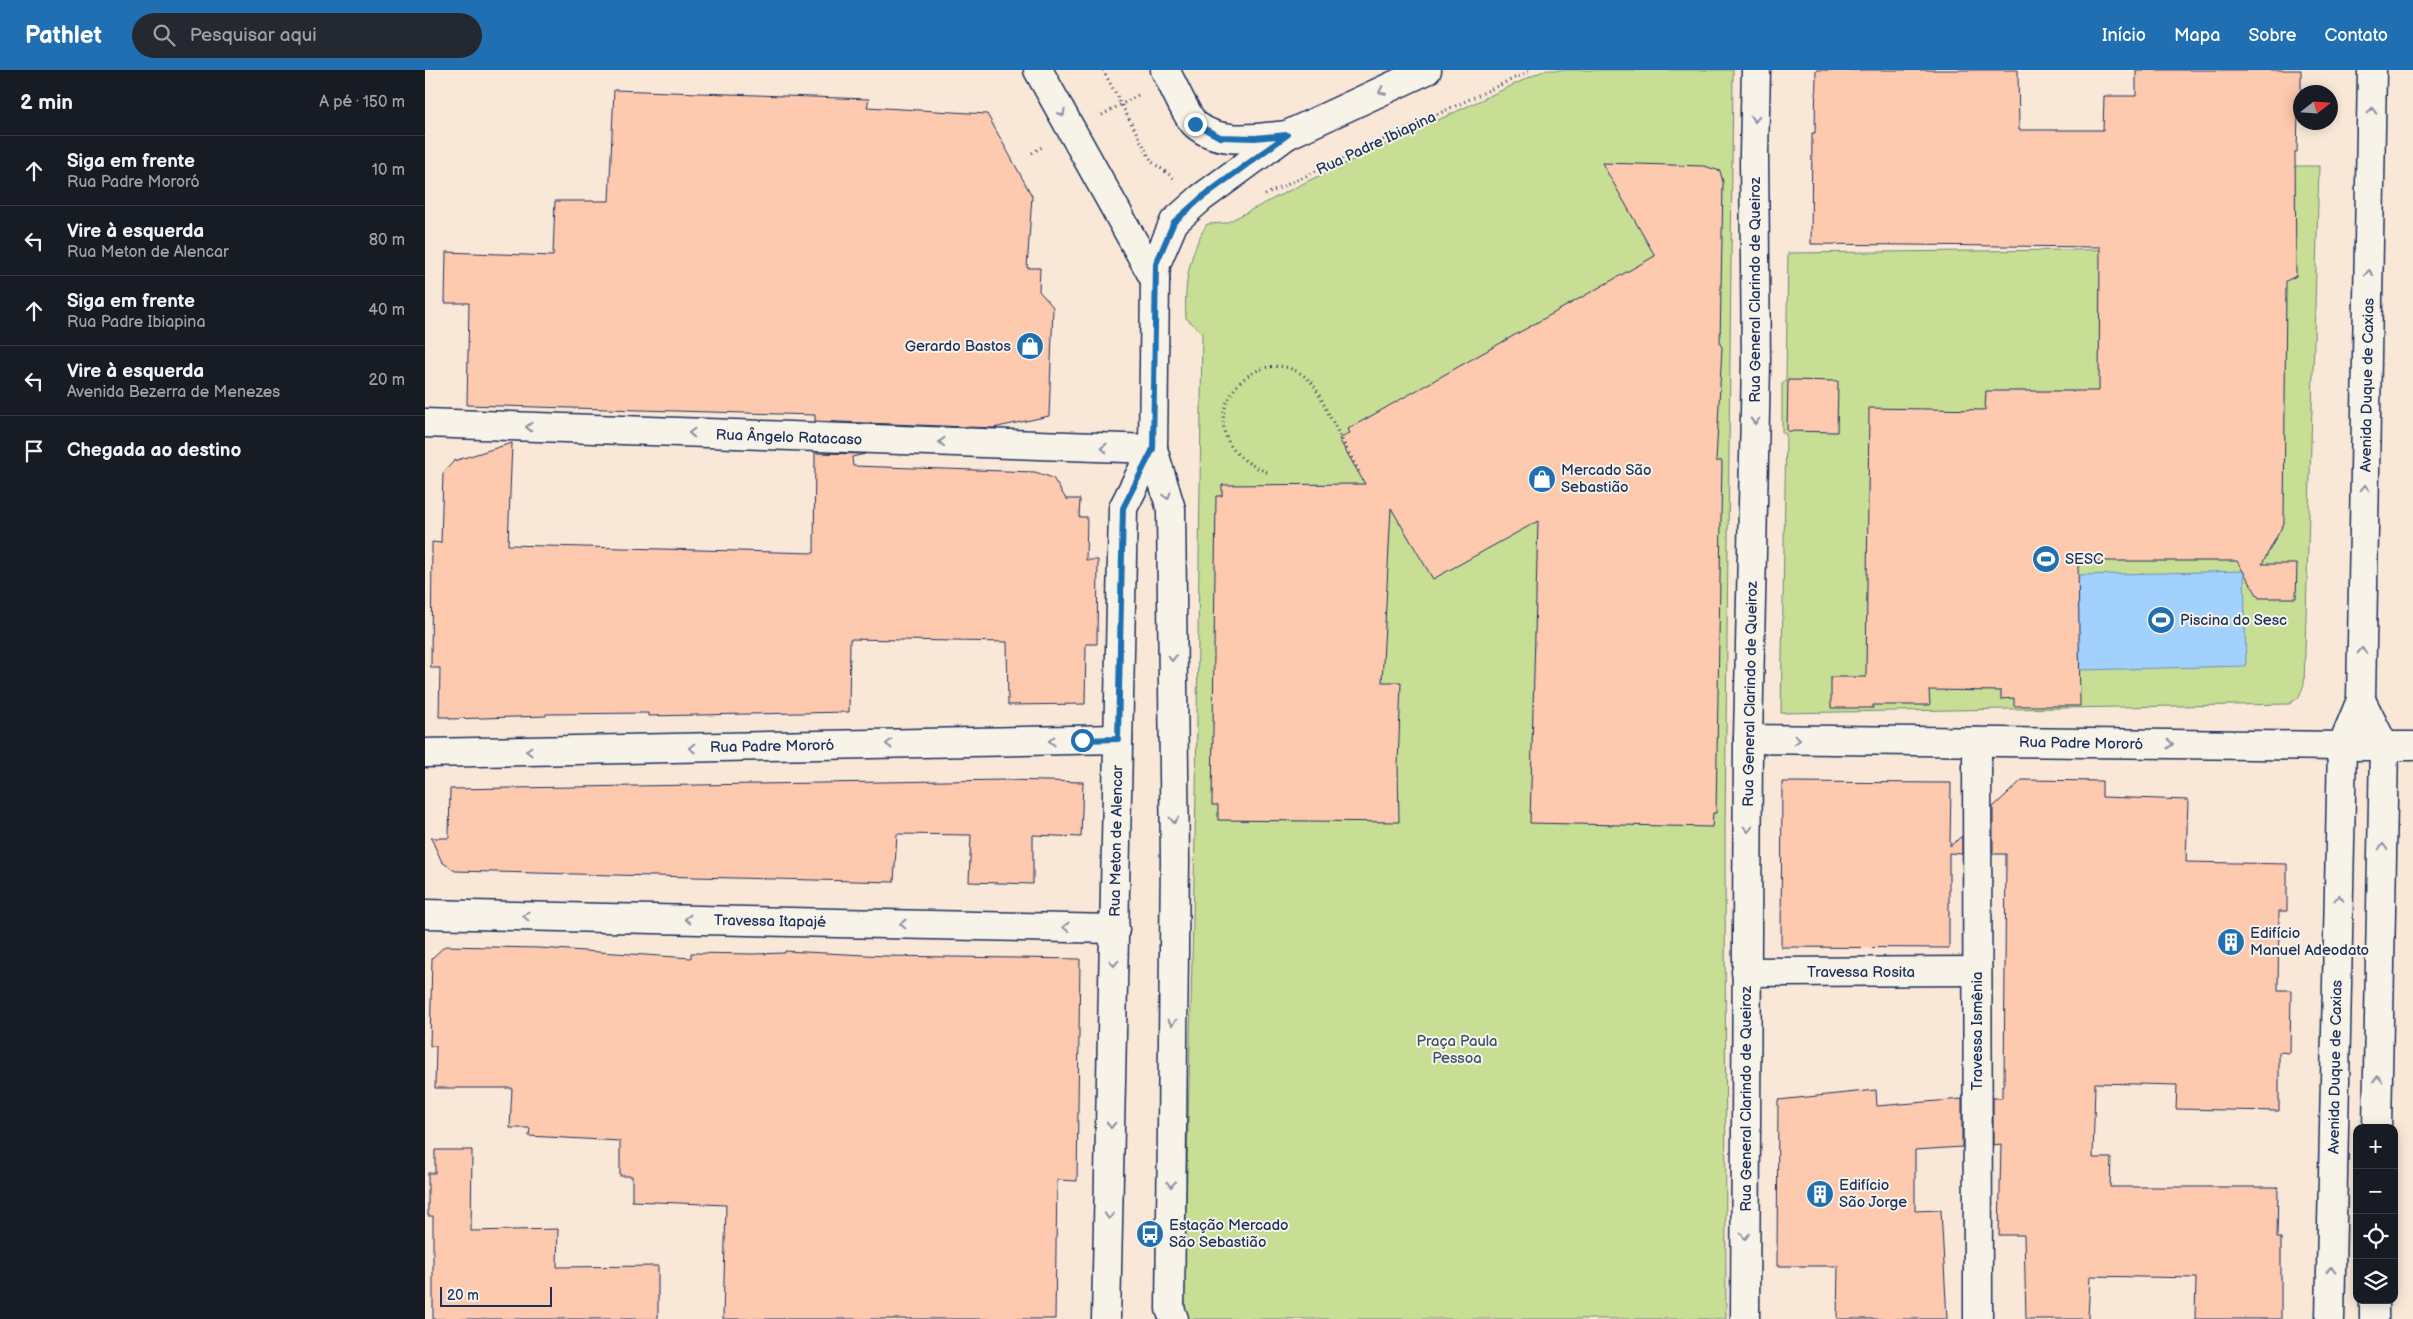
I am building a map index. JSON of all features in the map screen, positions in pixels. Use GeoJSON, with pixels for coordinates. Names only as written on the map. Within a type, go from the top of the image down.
{"type":"FeatureCollection","features":[{"type":"Feature","properties":{"kind":"street"},"geometry":{"type":"LineString","coordinates":[[1038,70],[1155,280]]}},
{"type":"Feature","properties":{"kind":"street"},"geometry":{"type":"LineString","coordinates":[[1155,280],[1156,264],[1174,222],[1201,198],[1287,135],[1427,70]]}},
{"type":"Feature","properties":{"kind":"street","name":"Rua General Clarindo de Queiroz"},"geometry":{"type":"LineString","coordinates":[[1745,1319],[1748,739],[1756,364],[1754,154],[1756,70]]}},
{"type":"Feature","properties":{"kind":"street","name":"Avenida Duque de Caxias"},"geometry":{"type":"LineString","coordinates":[[2329,1319],[2343,746],[2361,700],[2373,70]]}},
{"type":"Feature","properties":{"kind":"street"},"geometry":{"type":"LineString","coordinates":[[1168,74],[1195,124],[1220,137],[1255,138],[1287,135]]}},
{"type":"Feature","properties":{"kind":"street","name":"Rua Meton de Alencar"},"geometry":{"type":"LineString","coordinates":[[1106,1319],[1123,508],[1153,449],[1155,280]]}},
{"type":"Feature","properties":{"kind":"street","name":"Rua Ângelo Ratacaso"},"geometry":{"type":"LineString","coordinates":[[425,423],[1153,449]]}},
{"type":"Feature","properties":{"kind":"street"},"geometry":{"type":"LineString","coordinates":[[1153,449],[1171,510],[1175,870],[1170,1309],[1173,1319]]}},
{"type":"Feature","properties":{"kind":"street","name":"Avenida Duque de Caxias"},"geometry":{"type":"LineString","coordinates":[[2361,700],[2384,746],[2377,1124]]}},
{"type":"Feature","properties":{"kind":"street","name":"Rua Padre Mororó"},"geometry":{"type":"LineString","coordinates":[[425,753],[1118,739]]}},
{"type":"Feature","properties":{"kind":"street","name":"Rua Padre Mororó"},"geometry":{"type":"LineString","coordinates":[[1748,739],[2413,746]]}},
{"type":"Feature","properties":{"kind":"street","name":"Travessa Ismênia"},"geometry":{"type":"LineString","coordinates":[[1977,742],[1978,1319]]}},
{"type":"Feature","properties":{"kind":"street","name":"Travessa Itapajé"},"geometry":{"type":"LineString","coordinates":[[425,914],[1115,929]]}},
{"type":"Feature","properties":{"kind":"street","name":"Travessa Rosita"},"geometry":{"type":"LineString","coordinates":[[1746,972],[1977,971]]}},
{"type":"Feature","properties":{"kind":"street"},"geometry":{"type":"LineString","coordinates":[[2374,1304],[2374,1319]]}},
{"type":"Feature","properties":{"kind":"path"},"geometry":{"type":"LineString","coordinates":[[1103,70],[1152,162]]}},
{"type":"Feature","properties":{"kind":"path","name":"Rua Padre Ibiapina"},"geometry":{"type":"LineString","coordinates":[[1264,196],[1532,70]]}},
{"type":"Feature","properties":{"kind":"path"},"geometry":{"type":"LineString","coordinates":[[1032,153],[1122,104],[1168,74]]}},
{"type":"Feature","properties":{"kind":"path"},"geometry":{"type":"LineString","coordinates":[[1267,472],[1251,466],[1237,455],[1228,441],[1223,424],[1225,406],[1232,390],[1241,380],[1254,372],[1267,368],[1282,368],[1297,371],[1309,379],[1360,473]]}},
{"type":"Feature","properties":{"kind":"green space","name":"Praça Paula Pessoa"},"geometry":{"type":"Polygon","coordinates":[[[1545,70],[1733,70],[1725,828],[1726,1319],[1186,1319],[1184,1292],[1196,795],[1202,332],[1186,318],[1187,281],[1192,258],[1207,224],[1226,223],[1308,181],[1545,70]]]}},
{"type":"Feature","properties":{"kind":"green space","name":"SESC"},"geometry":{"type":"Polygon","coordinates":[[[2163,166],[2319,166],[2304,685],[2299,697],[2289,704],[1781,713],[1786,434],[1782,432],[1782,384],[1786,381],[1788,253],[2162,249],[2163,166]]]}},
{"type":"Feature","properties":{"kind":"water","name":"Piscina do Sesc"},"geometry":{"type":"Polygon","coordinates":[[[2244,571],[2246,666],[2079,670],[2076,575],[2244,571]]]}},
{"type":"Feature","properties":{"kind":"building"},"geometry":{"type":"Polygon","coordinates":[[[1816,70],[2018,70],[2019,130],[2103,130],[2104,96],[2136,96],[2136,70],[2301,70],[2301,85],[2293,85],[2293,130],[2298,130],[2297,152],[2295,152],[2296,276],[2286,281],[2284,523],[2262,564],[2297,564],[2296,598],[2259,598],[2237,561],[2078,561],[2080,706],[2014,706],[2014,698],[2001,699],[2001,691],[1929,690],[1930,705],[1873,705],[1873,708],[1831,708],[1831,677],[1866,677],[1869,408],[1985,410],[1986,391],[2099,391],[2100,247],[1811,244],[1812,133],[1815,133],[1816,70]]]}},
{"type":"Feature","properties":{"kind":"building"},"geometry":{"type":"Polygon","coordinates":[[[614,90],[869,99],[867,107],[987,114],[1032,196],[1027,268],[1040,268],[1039,291],[1053,307],[1049,416],[993,428],[815,421],[815,415],[467,405],[469,303],[445,303],[446,252],[553,256],[555,201],[609,201],[614,90]]]}},
{"type":"Feature","properties":{"kind":"building","name":"Mercado São Sebastião"},"geometry":{"type":"Polygon","coordinates":[[[1602,163],[1704,166],[1720,171],[1723,182],[1720,344],[1722,347],[1716,461],[1722,461],[1716,813],[1713,813],[1712,827],[1530,823],[1538,521],[1433,579],[1391,508],[1382,682],[1401,682],[1398,765],[1399,822],[1218,820],[1218,805],[1212,805],[1216,496],[1222,496],[1222,485],[1365,484],[1339,439],[1350,433],[1348,429],[1655,256],[1602,163]]]}},
{"type":"Feature","properties":{"kind":"building"},"geometry":{"type":"Polygon","coordinates":[[[1788,380],[1838,381],[1837,432],[1787,431],[1788,380]]]}},
{"type":"Feature","properties":{"kind":"building"},"geometry":{"type":"Polygon","coordinates":[[[512,443],[508,545],[814,553],[815,453],[865,454],[852,457],[853,466],[1035,472],[1053,478],[1066,499],[1080,499],[1079,517],[1087,517],[1086,560],[1098,560],[1097,644],[1086,644],[1085,704],[1008,705],[1007,642],[850,639],[849,712],[648,716],[648,713],[546,714],[546,716],[449,719],[449,717],[439,717],[440,668],[431,668],[432,542],[441,543],[443,473],[454,461],[512,443]]]}},
{"type":"Feature","properties":{"kind":"building"},"geometry":{"type":"Polygon","coordinates":[[[1006,780],[1083,782],[1081,837],[1033,835],[1033,884],[969,882],[971,835],[897,834],[894,882],[455,871],[442,862],[431,838],[449,838],[450,789],[1006,780]]]}},
{"type":"Feature","properties":{"kind":"building"},"geometry":{"type":"Polygon","coordinates":[[[2022,780],[2102,781],[2102,797],[2188,800],[2186,862],[2287,864],[2287,911],[2279,911],[2278,990],[2291,990],[2290,1053],[2279,1052],[2279,1111],[2176,1109],[2177,1085],[2095,1083],[2093,1158],[2111,1158],[2110,1187],[2278,1187],[2277,1238],[2281,1238],[2281,1319],[2195,1319],[2196,1278],[2090,1276],[2088,1319],[2026,1319],[2024,1235],[1999,1235],[2001,1144],[1993,1145],[1993,1098],[2002,1098],[2002,1085],[2004,1085],[2006,854],[1993,854],[1993,807],[2022,780]]]}},
{"type":"Feature","properties":{"kind":"building"},"geometry":{"type":"Polygon","coordinates":[[[1782,782],[1951,783],[1950,846],[1962,836],[1962,854],[1949,853],[1949,948],[1781,947],[1782,782]]]}},
{"type":"Feature","properties":{"kind":"building"},"geometry":{"type":"Polygon","coordinates":[[[445,946],[539,948],[691,958],[691,953],[753,954],[785,953],[785,951],[886,956],[1080,959],[1077,1181],[1057,1180],[1055,1319],[723,1319],[726,1205],[632,1201],[632,1176],[620,1176],[620,1141],[529,1136],[530,1128],[510,1128],[512,1088],[435,1088],[436,1046],[430,1046],[432,958],[445,946]]]}},
{"type":"Feature","properties":{"kind":"building"},"geometry":{"type":"Polygon","coordinates":[[[1876,1090],[1877,1106],[1962,1099],[1962,1147],[1915,1150],[1915,1211],[1941,1210],[1947,1319],[1837,1319],[1838,1266],[1777,1266],[1778,1100],[1876,1090]]]}},
{"type":"Feature","properties":{"kind":"building"},"geometry":{"type":"Polygon","coordinates":[[[435,1150],[472,1150],[471,1231],[558,1229],[557,1267],[658,1266],[658,1319],[433,1319],[433,1216],[428,1216],[428,1173],[435,1173],[435,1150]]]}},
{"type":"Feature","properties":{"kind":"place","name":"Gerardo Bastos"},"geometry":{"type":"Point","coordinates":[1030,346]}},
{"type":"Feature","properties":{"kind":"place","name":"Mercado São Sebastião"},"geometry":{"type":"Point","coordinates":[1542,479]}},
{"type":"Feature","properties":{"kind":"place","name":"SESC"},"geometry":{"type":"Point","coordinates":[2046,559]}},
{"type":"Feature","properties":{"kind":"place","name":"Piscina do Sesc"},"geometry":{"type":"Point","coordinates":[2161,620]}},
{"type":"Feature","properties":{"kind":"place","name":"Edifício Manuel Adeodato"},"geometry":{"type":"Point","coordinates":[2231,942]}},
{"type":"Feature","properties":{"kind":"place","name":"Edifício São Jorge"},"geometry":{"type":"Point","coordinates":[1820,1194]}},
{"type":"Feature","properties":{"kind":"place","name":"Estação Mercado São Sebastião"},"geometry":{"type":"Point","coordinates":[1150,1234]}},
{"type":"Feature","properties":{"kind":"route"},"geometry":{"type":"LineString","coordinates":[[1082,740],[1118,739],[1123,508],[1153,449],[1156,264],[1174,222],[1201,198],[1287,135],[1255,138],[1220,137],[1195,124]]}}]}
